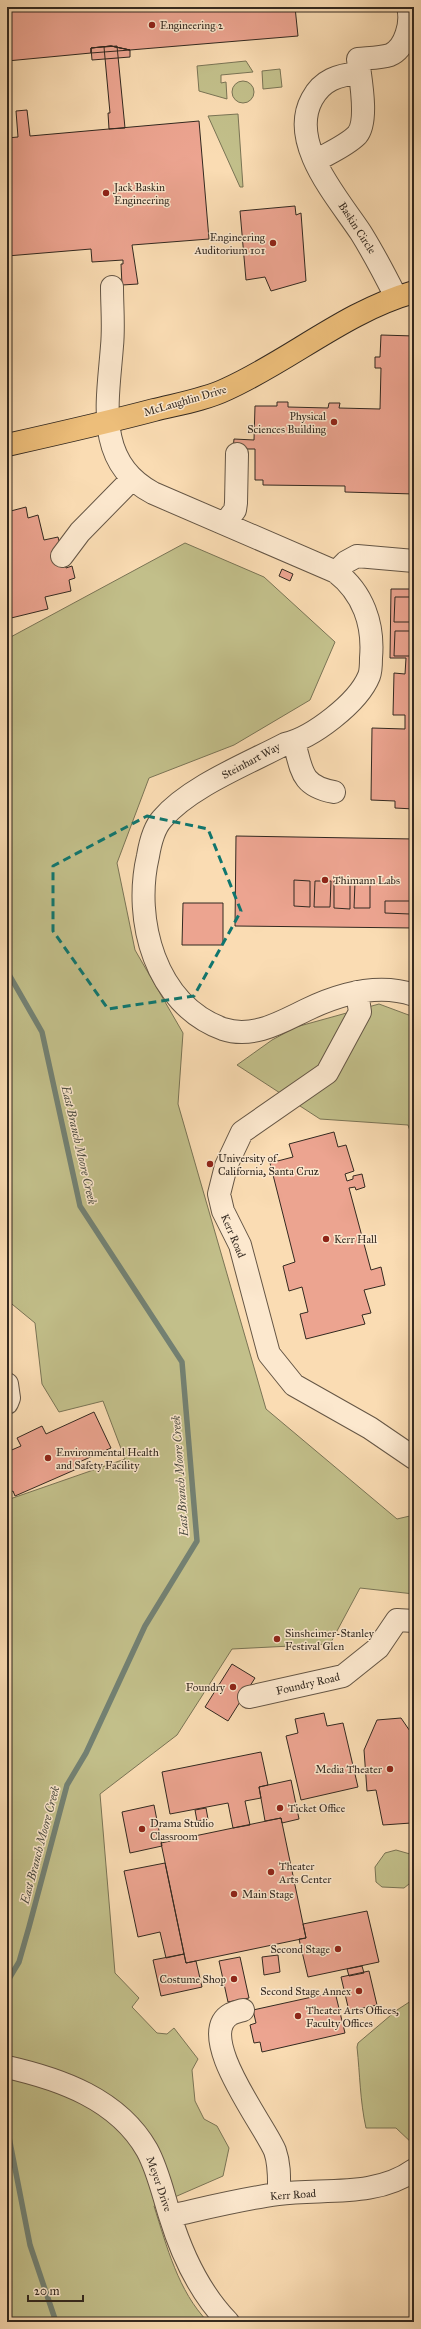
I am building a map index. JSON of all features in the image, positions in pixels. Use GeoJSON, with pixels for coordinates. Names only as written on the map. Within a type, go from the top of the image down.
{"type":"FeatureCollection","features":[{"type":"Feature","properties":{"kind":"main road","name":"McLaughlin Drive"},"geometry":{"type":"LineString","coordinates":[[7,445],[107,422],[225,390],[250,378],[320,335],[405,295]]}},
{"type":"Feature","properties":{"kind":"street"},"geometry":{"type":"LineString","coordinates":[[315,161],[348,142],[358,134],[363,115],[363,96],[358,59],[391,55],[401,44],[408,31],[408,7]]}},
{"type":"Feature","properties":{"kind":"street","name":"Baskin Circle"},"geometry":{"type":"LineString","coordinates":[[359,73],[332,78],[317,89],[309,104],[305,127],[307,139],[315,161],[375,255],[405,295]]}},
{"type":"Feature","properties":{"kind":"street","name":"Steinhart Way"},"geometry":{"type":"LineString","coordinates":[[112,287],[113,339],[107,422],[116,457],[132,479],[153,493],[336,572],[353,588],[362,602],[371,631],[372,647],[369,676],[349,704],[321,726],[294,742],[285,744],[190,794],[171,808],[160,821],[149,849],[143,898],[149,941],[156,963],[168,985],[184,1004],[223,1029],[259,1030],[280,1024],[306,1010],[330,1000],[357,992],[394,989],[414,995]]}},
{"type":"Feature","properties":{"kind":"street"},"geometry":{"type":"LineString","coordinates":[[225,523],[235,510],[237,454]]}},
{"type":"Feature","properties":{"kind":"street"},"geometry":{"type":"LineString","coordinates":[[62,556],[80,532],[132,479]]}},
{"type":"Feature","properties":{"kind":"street"},"geometry":{"type":"LineString","coordinates":[[336,572],[346,562],[357,556],[414,561]]}},
{"type":"Feature","properties":{"kind":"street"},"geometry":{"type":"LineString","coordinates":[[294,742],[308,781],[318,789],[334,792]]}},
{"type":"Feature","properties":{"kind":"street","name":"Kerr Road"},"geometry":{"type":"LineString","coordinates":[[357,992],[360,1012],[327,1073],[242,1132],[226,1166],[219,1194],[223,1211],[240,1245],[269,1354],[294,1385],[370,1428],[414,1458]]}},
{"type":"Feature","properties":{"kind":"street"},"geometry":{"type":"LineString","coordinates":[[7,1384],[9,1398],[7,1404]]}},
{"type":"Feature","properties":{"kind":"street","name":"Foundry Road"},"geometry":{"type":"LineString","coordinates":[[249,1698],[343,1676],[378,1648],[397,1620],[414,1621]]}},
{"type":"Feature","properties":{"kind":"street"},"geometry":{"type":"LineString","coordinates":[[243,2010],[231,2014],[224,2021],[221,2034],[223,2047],[231,2074],[275,2152],[279,2171],[279,2194]]}},
{"type":"Feature","properties":{"kind":"street","name":"Meyer Drive"},"geometry":{"type":"LineString","coordinates":[[7,2067],[58,2080],[93,2097],[122,2119],[147,2149],[159,2179],[182,2249],[203,2293],[228,2322]]}},
{"type":"Feature","properties":{"kind":"street","name":"Kerr Road"},"geometry":{"type":"LineString","coordinates":[[170,2216],[279,2194],[366,2188],[388,2182],[414,2170]]}},
{"type":"Feature","properties":{"kind":"highlighted area"},"geometry":{"type":"Polygon","coordinates":[[[147,816],[208,829],[241,911],[194,996],[108,1009],[53,931],[53,866],[147,816]]]}},
{"type":"Feature","properties":{"kind":"shaded area"},"geometry":{"type":"Polygon","coordinates":[[[246,61],[253,72],[221,75],[221,83],[226,82],[227,99],[199,91],[197,66],[246,61]]]}},
{"type":"Feature","properties":{"kind":"shaded area"},"geometry":{"type":"Polygon","coordinates":[[[280,69],[282,87],[263,89],[262,71],[280,69]]]}},
{"type":"Feature","properties":{"kind":"shaded area"},"geometry":{"type":"Polygon","coordinates":[[[243,81],[247,82],[253,88],[253,96],[247,102],[243,103],[239,102],[233,96],[232,92],[233,88],[239,82],[243,81]]]}},
{"type":"Feature","properties":{"kind":"shaded area"},"geometry":{"type":"Polygon","coordinates":[[[238,114],[243,187],[240,187],[208,116],[238,114]]]}},
{"type":"Feature","properties":{"kind":"shaded area"},"geometry":{"type":"Polygon","coordinates":[[[185,543],[264,577],[335,642],[310,700],[234,745],[149,778],[117,863],[135,950],[183,1033],[178,1104],[266,1409],[397,1519],[414,1515],[414,1594],[360,1588],[330,1644],[232,1649],[177,1735],[100,1794],[115,1973],[139,1998],[132,2007],[157,2033],[167,2034],[174,2028],[198,2059],[192,2070],[195,2101],[204,2119],[217,2126],[229,2148],[223,2176],[154,2206],[169,2253],[181,2282],[189,2297],[208,2322],[7,2322],[7,2069],[11,2070],[7,2056],[7,1500],[125,1459],[103,1401],[59,1412],[42,1384],[35,1323],[7,1300],[7,639],[185,543]]]}},
{"type":"Feature","properties":{"kind":"shaded area"},"geometry":{"type":"Polygon","coordinates":[[[379,1004],[414,1017],[414,1143],[408,1125],[320,1119],[237,1065],[272,1040],[296,1027],[379,1004]]]}},
{"type":"Feature","properties":{"kind":"shaded area"},"geometry":{"type":"Polygon","coordinates":[[[396,1850],[410,1854],[414,1858],[414,1880],[404,1888],[382,1887],[376,1882],[375,1867],[385,1853],[396,1850]]]}},
{"type":"Feature","properties":{"kind":"shaded area"},"geometry":{"type":"Polygon","coordinates":[[[414,1999],[414,2145],[396,2128],[366,2128],[361,2098],[357,2047],[358,2043],[397,2010],[414,1999]]]}},
{"type":"Feature","properties":{"kind":"building","name":"Engineering 2"},"geometry":{"type":"Polygon","coordinates":[[[7,7],[295,7],[298,36],[130,50],[111,46],[91,48],[91,53],[7,61],[7,7]]]}},
{"type":"Feature","properties":{"kind":"building"},"geometry":{"type":"Polygon","coordinates":[[[111,46],[130,50],[91,53],[91,48],[111,46]]]}},
{"type":"Feature","properties":{"kind":"building"},"geometry":{"type":"Polygon","coordinates":[[[111,46],[130,50],[130,57],[92,60],[91,48],[111,46]]]}},
{"type":"Feature","properties":{"kind":"building"},"geometry":{"type":"Polygon","coordinates":[[[117,46],[125,128],[109,129],[108,113],[110,113],[104,47],[117,46]]]}},
{"type":"Feature","properties":{"kind":"building","name":"Jack Baskin Engineering"},"geometry":{"type":"Polygon","coordinates":[[[27,110],[30,136],[199,121],[209,239],[132,245],[138,284],[122,285],[121,264],[123,264],[123,260],[92,262],[91,249],[7,256],[7,138],[18,137],[16,111],[27,110]]]}},
{"type":"Feature","properties":{"kind":"building","name":"Engineering Auditorium 101"},"geometry":{"type":"Polygon","coordinates":[[[295,206],[296,215],[301,213],[306,281],[271,291],[265,277],[246,280],[240,211],[295,206]]]}},
{"type":"Feature","properties":{"kind":"building","name":"Physical Sciences Building"},"geometry":{"type":"Polygon","coordinates":[[[381,335],[414,336],[414,494],[345,492],[345,486],[263,485],[263,480],[255,480],[255,449],[233,449],[234,439],[254,440],[255,406],[277,406],[277,402],[288,402],[288,407],[328,408],[329,403],[340,403],[339,408],[380,409],[381,368],[375,368],[375,357],[380,357],[381,335]]]}},
{"type":"Feature","properties":{"kind":"building"},"geometry":{"type":"Polygon","coordinates":[[[26,507],[28,518],[38,515],[44,540],[58,537],[66,568],[72,566],[75,578],[69,580],[71,591],[45,597],[48,609],[7,619],[7,512],[26,507]]]}},
{"type":"Feature","properties":{"kind":"building"},"geometry":{"type":"Polygon","coordinates":[[[282,569],[293,574],[290,581],[279,576],[282,569]]]}},
{"type":"Feature","properties":{"kind":"building"},"geometry":{"type":"Polygon","coordinates":[[[412,584],[414,584],[414,809],[395,808],[395,801],[371,800],[372,728],[405,729],[405,715],[393,715],[394,673],[405,674],[406,658],[390,658],[391,589],[412,589],[412,584]]]}},
{"type":"Feature","properties":{"kind":"building"},"geometry":{"type":"Polygon","coordinates":[[[395,597],[412,597],[411,622],[394,622],[395,597]]]}},
{"type":"Feature","properties":{"kind":"building"},"geometry":{"type":"Polygon","coordinates":[[[395,631],[410,631],[410,656],[394,656],[395,631]]]}},
{"type":"Feature","properties":{"kind":"building","name":"Thimann Labs"},"geometry":{"type":"Polygon","coordinates":[[[236,836],[414,839],[414,928],[235,926],[236,836]]]}},
{"type":"Feature","properties":{"kind":"building"},"geometry":{"type":"Polygon","coordinates":[[[294,880],[310,881],[310,907],[294,906],[294,880]]]}},
{"type":"Feature","properties":{"kind":"building"},"geometry":{"type":"Polygon","coordinates":[[[315,881],[331,881],[330,907],[314,907],[315,881]]]}},
{"type":"Feature","properties":{"kind":"building"},"geometry":{"type":"Polygon","coordinates":[[[334,881],[350,882],[350,909],[334,908],[334,881]]]}},
{"type":"Feature","properties":{"kind":"building"},"geometry":{"type":"Polygon","coordinates":[[[355,882],[370,882],[370,908],[354,908],[355,882]]]}},
{"type":"Feature","properties":{"kind":"building"},"geometry":{"type":"Polygon","coordinates":[[[385,901],[410,901],[410,914],[385,913],[385,901]]]}},
{"type":"Feature","properties":{"kind":"building"},"geometry":{"type":"Polygon","coordinates":[[[183,903],[223,903],[223,945],[182,945],[183,903]]]}},
{"type":"Feature","properties":{"kind":"building","name":"Kerr Hall"},"geometry":{"type":"Polygon","coordinates":[[[334,1132],[338,1147],[346,1145],[354,1171],[345,1174],[347,1181],[353,1179],[353,1176],[362,1174],[365,1187],[356,1190],[355,1187],[349,1188],[371,1270],[381,1267],[385,1285],[364,1290],[371,1313],[362,1315],[365,1324],[306,1339],[300,1314],[308,1312],[302,1287],[289,1291],[283,1266],[295,1262],[270,1163],[293,1157],[289,1144],[334,1132]]]}},
{"type":"Feature","properties":{"kind":"building","name":"Environmental Health and Safety Facility"},"geometry":{"type":"Polygon","coordinates":[[[94,1412],[111,1448],[77,1463],[79,1468],[15,1496],[13,1491],[7,1494],[7,1452],[21,1446],[17,1438],[42,1426],[46,1434],[94,1412]]]}},
{"type":"Feature","properties":{"kind":"building","name":"Foundry"},"geometry":{"type":"Polygon","coordinates":[[[232,1664],[255,1678],[228,1721],[205,1707],[232,1664]]]}},
{"type":"Feature","properties":{"kind":"building"},"geometry":{"type":"Polygon","coordinates":[[[324,1713],[327,1726],[343,1723],[358,1787],[301,1800],[286,1736],[298,1733],[295,1719],[324,1713]]]}},
{"type":"Feature","properties":{"kind":"building","name":"Media Theater"},"geometry":{"type":"Polygon","coordinates":[[[401,1718],[414,1737],[411,1823],[383,1825],[376,1790],[367,1791],[364,1750],[377,1720],[401,1718]]]}},
{"type":"Feature","properties":{"kind":"building"},"geometry":{"type":"Polygon","coordinates":[[[261,1752],[268,1785],[259,1787],[261,1798],[245,1801],[250,1825],[233,1828],[228,1803],[170,1814],[162,1772],[261,1752]]]}},
{"type":"Feature","properties":{"kind":"building","name":"Ticket Office"},"geometry":{"type":"Polygon","coordinates":[[[291,1780],[299,1819],[282,1823],[281,1818],[265,1821],[259,1787],[291,1780]]]}},
{"type":"Feature","properties":{"kind":"building","name":"Drama Studio Classroom"},"geometry":{"type":"Polygon","coordinates":[[[154,1805],[162,1846],[130,1853],[122,1812],[154,1805]]]}},
{"type":"Feature","properties":{"kind":"building"},"geometry":{"type":"Polygon","coordinates":[[[206,1808],[208,1819],[197,1821],[195,1810],[206,1808]]]}},
{"type":"Feature","properties":{"kind":"building","name":"Main Stage"},"geometry":{"type":"Polygon","coordinates":[[[281,1818],[306,1938],[186,1963],[161,1843],[281,1818]]]}},
{"type":"Feature","properties":{"kind":"building"},"geometry":{"type":"Polygon","coordinates":[[[165,1863],[184,1954],[166,1958],[160,1932],[138,1937],[124,1871],[165,1863]]]}},
{"type":"Feature","properties":{"kind":"building","name":"Second Stage"},"geometry":{"type":"Polygon","coordinates":[[[367,1911],[379,1962],[308,1977],[299,1939],[306,1938],[303,1924],[367,1911]]]}},
{"type":"Feature","properties":{"kind":"building"},"geometry":{"type":"Polygon","coordinates":[[[184,1954],[186,1963],[196,1961],[202,1987],[161,1996],[153,1960],[184,1954]]]}},
{"type":"Feature","properties":{"kind":"building"},"geometry":{"type":"Polygon","coordinates":[[[278,1955],[280,1972],[264,1975],[262,1957],[278,1955]]]}},
{"type":"Feature","properties":{"kind":"building","name":"Costume Shop"},"geometry":{"type":"Polygon","coordinates":[[[240,1957],[249,1998],[228,2002],[219,1961],[240,1957]]]}},
{"type":"Feature","properties":{"kind":"building"},"geometry":{"type":"Polygon","coordinates":[[[362,1966],[364,1973],[349,1976],[347,1969],[362,1966]]]}},
{"type":"Feature","properties":{"kind":"building","name":"Second Stage Annex"},"geometry":{"type":"Polygon","coordinates":[[[369,1971],[377,2005],[349,2011],[341,1977],[369,1971]]]}},
{"type":"Feature","properties":{"kind":"building","name":"Theater Arts Offices, Faculty Offices"},"geometry":{"type":"Polygon","coordinates":[[[335,1992],[345,2033],[262,2052],[260,2042],[254,2043],[250,2025],[256,2023],[253,2010],[335,1992]]]}},
{"type":"Feature","properties":{"kind":"waterway","name":"East Branch Moore Creek"},"geometry":{"type":"LineString","coordinates":[[7,971],[42,1032],[80,1206],[182,1362],[197,1541],[145,1626],[86,1753],[67,1785],[19,1962],[7,1982]]}},
{"type":"Feature","properties":{"kind":"waterway","name":"East Branch Moore Creek"},"geometry":{"type":"LineString","coordinates":[[7,2127],[30,2245],[56,2322]]}},
{"type":"Feature","properties":{"kind":"place","name":"Engineering 2"},"geometry":{"type":"Point","coordinates":[152,25]}},
{"type":"Feature","properties":{"kind":"place","name":"Jack Baskin Engineering"},"geometry":{"type":"Point","coordinates":[106,193]}},
{"type":"Feature","properties":{"kind":"place","name":"Engineering Auditorium 101"},"geometry":{"type":"Point","coordinates":[273,243]}},
{"type":"Feature","properties":{"kind":"place","name":"Physical Sciences Building"},"geometry":{"type":"Point","coordinates":[334,422]}},
{"type":"Feature","properties":{"kind":"place","name":"Thimann Labs"},"geometry":{"type":"Point","coordinates":[325,880]}},
{"type":"Feature","properties":{"kind":"place","name":"University of California, Santa Cruz"},"geometry":{"type":"Point","coordinates":[210,1164]}},
{"type":"Feature","properties":{"kind":"place","name":"Kerr Hall"},"geometry":{"type":"Point","coordinates":[326,1239]}},
{"type":"Feature","properties":{"kind":"place","name":"Environmental Health and Safety Facility"},"geometry":{"type":"Point","coordinates":[48,1458]}},
{"type":"Feature","properties":{"kind":"place","name":"Sinsheimer-Stanley Festival Glen"},"geometry":{"type":"Point","coordinates":[277,1639]}},
{"type":"Feature","properties":{"kind":"place","name":"Foundry"},"geometry":{"type":"Point","coordinates":[233,1687]}},
{"type":"Feature","properties":{"kind":"place","name":"Media Theater"},"geometry":{"type":"Point","coordinates":[390,1769]}},
{"type":"Feature","properties":{"kind":"place","name":"Ticket Office"},"geometry":{"type":"Point","coordinates":[280,1808]}},
{"type":"Feature","properties":{"kind":"place","name":"Drama Studio Classroom"},"geometry":{"type":"Point","coordinates":[142,1829]}},
{"type":"Feature","properties":{"kind":"place","name":"Theater Arts Center"},"geometry":{"type":"Point","coordinates":[271,1872]}},
{"type":"Feature","properties":{"kind":"place","name":"Main Stage"},"geometry":{"type":"Point","coordinates":[234,1894]}},
{"type":"Feature","properties":{"kind":"place","name":"Second Stage"},"geometry":{"type":"Point","coordinates":[338,1949]}},
{"type":"Feature","properties":{"kind":"place","name":"Costume Shop"},"geometry":{"type":"Point","coordinates":[234,1979]}},
{"type":"Feature","properties":{"kind":"place","name":"Second Stage Annex"},"geometry":{"type":"Point","coordinates":[359,1991]}},
{"type":"Feature","properties":{"kind":"place","name":"Theater Arts Offices, Faculty Offices"},"geometry":{"type":"Point","coordinates":[298,2016]}}]}
